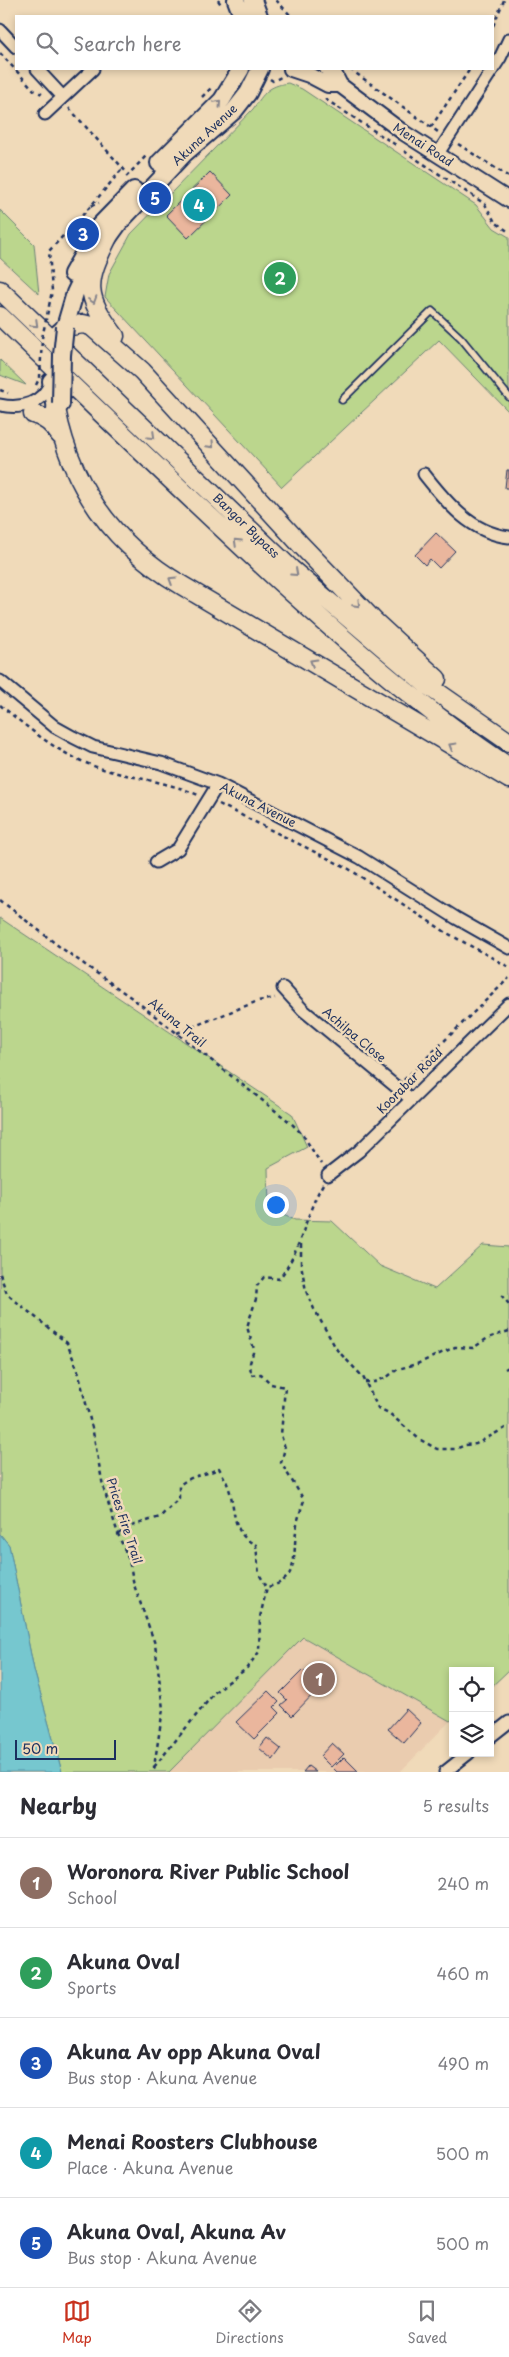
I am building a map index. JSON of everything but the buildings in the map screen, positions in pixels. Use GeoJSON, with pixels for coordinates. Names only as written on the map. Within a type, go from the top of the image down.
{"type":"FeatureCollection","features":[{"type":"Feature","properties":{"kind":"main road"},"geometry":{"type":"LineString","coordinates":[[236,0],[242,15]]}},
{"type":"Feature","properties":{"kind":"main road"},"geometry":{"type":"LineString","coordinates":[[253,0],[259,15]]}},
{"type":"Feature","properties":{"kind":"main road","name":"Akuna Avenue"},"geometry":{"type":"LineString","coordinates":[[48,394],[62,355],[61,319],[75,268],[99,226],[222,100],[240,70]]}},
{"type":"Feature","properties":{"kind":"main road","name":"Akuna Avenue"},"geometry":{"type":"LineString","coordinates":[[61,319],[83,276],[108,237],[131,208],[163,174],[234,111],[248,93],[260,71]]}},
{"type":"Feature","properties":{"kind":"main road"},"geometry":{"type":"LineString","coordinates":[[108,237],[92,275],[91,297],[102,320],[142,372],[300,545],[375,622],[428,671],[509,734]]}},
{"type":"Feature","properties":{"kind":"main road","name":"Bangor Bypass"},"geometry":{"type":"LineString","coordinates":[[0,290],[306,582],[427,686],[509,742]]}},
{"type":"Feature","properties":{"kind":"main road","name":"Bangor Bypass"},"geometry":{"type":"LineString","coordinates":[[0,316],[245,550],[357,652],[476,746],[509,767]]}},
{"type":"Feature","properties":{"kind":"main road"},"geometry":{"type":"LineString","coordinates":[[142,372],[95,329],[61,319],[53,341],[48,394],[63,442],[73,466],[96,506],[128,547],[151,566],[509,779]]}},
{"type":"Feature","properties":{"kind":"main road"},"geometry":{"type":"LineString","coordinates":[[33,414],[46,419],[53,425],[63,442]]}},
{"type":"Feature","properties":{"kind":"street"},"geometry":{"type":"LineString","coordinates":[[0,30],[15,46]]}},
{"type":"Feature","properties":{"kind":"street"},"geometry":{"type":"LineString","coordinates":[[494,67],[509,38]]}},
{"type":"Feature","properties":{"kind":"street"},"geometry":{"type":"LineString","coordinates":[[38,70],[61,99]]}},
{"type":"Feature","properties":{"kind":"street"},"geometry":{"type":"LineString","coordinates":[[46,114],[92,70]]}},
{"type":"Feature","properties":{"kind":"street","name":"Menai Road"},"geometry":{"type":"LineString","coordinates":[[329,70],[334,73],[340,85],[396,127],[509,200]]}},
{"type":"Feature","properties":{"kind":"street"},"geometry":{"type":"LineString","coordinates":[[437,154],[492,70]]}},
{"type":"Feature","properties":{"kind":"street","name":"Menai Road"},"geometry":{"type":"LineString","coordinates":[[289,73],[309,75],[328,85],[340,85]]}},
{"type":"Feature","properties":{"kind":"street"},"geometry":{"type":"LineString","coordinates":[[0,406],[29,404],[48,394]]}},
{"type":"Feature","properties":{"kind":"street"},"geometry":{"type":"LineString","coordinates":[[0,406],[15,413],[33,414],[48,394]]}},
{"type":"Feature","properties":{"kind":"street"},"geometry":{"type":"LineString","coordinates":[[424,474],[442,498],[468,522],[500,536],[509,537]]}},
{"type":"Feature","properties":{"kind":"street","name":"Akuna Avenue"},"geometry":{"type":"LineString","coordinates":[[0,681],[56,727],[94,747],[161,763],[218,784],[359,856],[456,918],[509,948]]}},
{"type":"Feature","properties":{"kind":"street"},"geometry":{"type":"LineString","coordinates":[[156,862],[178,849],[218,784]]}},
{"type":"Feature","properties":{"kind":"street","name":"Achilpa Close"},"geometry":{"type":"LineString","coordinates":[[286,992],[303,1010],[410,1099]]}},
{"type":"Feature","properties":{"kind":"street","name":"Koorabar Road"},"geometry":{"type":"LineString","coordinates":[[328,1175],[359,1151],[509,1004]]}},
{"type":"Feature","properties":{"kind":"street"},"geometry":{"type":"LineString","coordinates":[[494,1734],[509,1722]]}},
{"type":"Feature","properties":{"kind":"street"},"geometry":{"type":"LineString","coordinates":[[445,1772],[464,1757]]}},
{"type":"Feature","properties":{"kind":"lane"},"geometry":{"type":"LineString","coordinates":[[342,400],[432,311],[462,338],[509,397]]}},
{"type":"Feature","properties":{"kind":"path"},"geometry":{"type":"LineString","coordinates":[[276,0],[290,15]]}},
{"type":"Feature","properties":{"kind":"path"},"geometry":{"type":"LineString","coordinates":[[494,24],[504,0]]}},
{"type":"Feature","properties":{"kind":"path"},"geometry":{"type":"LineString","coordinates":[[0,53],[15,69]]}},
{"type":"Feature","properties":{"kind":"path"},"geometry":{"type":"LineString","coordinates":[[16,70],[34,90],[61,99],[128,174]]}},
{"type":"Feature","properties":{"kind":"path"},"geometry":{"type":"LineString","coordinates":[[351,70],[431,127],[509,177]]}},
{"type":"Feature","properties":{"kind":"path"},"geometry":{"type":"LineString","coordinates":[[431,127],[469,70]]}},
{"type":"Feature","properties":{"kind":"path"},"geometry":{"type":"LineString","coordinates":[[260,71],[272,81],[289,73]]}},
{"type":"Feature","properties":{"kind":"path"},"geometry":{"type":"LineString","coordinates":[[323,96],[485,204],[495,222],[509,232]]}},
{"type":"Feature","properties":{"kind":"path"},"geometry":{"type":"LineString","coordinates":[[48,394],[40,377],[44,328],[61,319],[52,291],[49,252],[91,206],[122,168]]}},
{"type":"Feature","properties":{"kind":"path"},"geometry":{"type":"LineString","coordinates":[[0,390],[15,394]]}},
{"type":"Feature","properties":{"kind":"path"},"geometry":{"type":"LineString","coordinates":[[0,705],[45,741],[86,763],[178,786],[209,799],[348,869],[447,933],[508,967],[509,971]]}},
{"type":"Feature","properties":{"kind":"path","name":"Akuna Trail"},"geometry":{"type":"LineString","coordinates":[[0,900],[291,1123],[303,1135],[328,1175]]}},
{"type":"Feature","properties":{"kind":"path"},"geometry":{"type":"LineString","coordinates":[[396,1088],[509,978]]}},
{"type":"Feature","properties":{"kind":"path"},"geometry":{"type":"LineString","coordinates":[[176,1034],[258,1001],[286,992]]}},
{"type":"Feature","properties":{"kind":"path"},"geometry":{"type":"LineString","coordinates":[[267,1587],[280,1584],[290,1576],[296,1549],[296,1529],[304,1500],[281,1463],[285,1448],[281,1435],[285,1387],[271,1384],[261,1374],[251,1375],[250,1363],[254,1349],[247,1327],[256,1299],[257,1286],[264,1277],[279,1279],[291,1264],[301,1240],[313,1201],[328,1175]]}},
{"type":"Feature","properties":{"kind":"path"},"geometry":{"type":"LineString","coordinates":[[301,1240],[301,1264],[308,1297],[337,1350],[363,1377],[378,1408],[389,1413],[419,1439],[437,1449],[456,1449],[465,1445],[476,1444],[509,1426]]}},
{"type":"Feature","properties":{"kind":"path","name":"Prices Fire Trail"},"geometry":{"type":"LineString","coordinates":[[0,1274],[7,1294],[67,1343],[78,1371],[87,1405],[103,1486],[118,1534],[129,1560],[134,1585],[155,1644],[160,1672],[163,1709],[154,1767]]}},
{"type":"Feature","properties":{"kind":"path"},"geometry":{"type":"LineString","coordinates":[[501,1295],[509,1304]]}},
{"type":"Feature","properties":{"kind":"path"},"geometry":{"type":"LineString","coordinates":[[365,1382],[375,1382],[387,1377],[398,1369],[417,1364],[455,1347],[472,1348],[488,1338],[509,1331]]}},
{"type":"Feature","properties":{"kind":"path"},"geometry":{"type":"LineString","coordinates":[[505,1369],[509,1367]]}},
{"type":"Feature","properties":{"kind":"path"},"geometry":{"type":"LineString","coordinates":[[118,1534],[134,1525],[160,1517],[179,1498],[179,1486],[185,1480],[211,1473],[219,1468],[228,1486],[234,1518],[244,1539],[256,1544],[259,1574],[267,1587],[260,1617],[259,1652],[246,1669],[216,1692],[154,1767],[157,1772]]}},
{"type":"Feature","properties":{"kind":"shaded area"},"geometry":{"type":"Polygon","coordinates":[[[302,1637],[449,1720],[400,1772],[169,1772],[302,1637]]]}},
{"type":"Feature","properties":{"kind":"green space"},"geometry":{"type":"Polygon","coordinates":[[[288,83],[302,89],[476,205],[494,228],[509,237],[509,412],[439,340],[282,487],[105,297],[109,274],[131,234],[253,109],[267,91],[288,83]]]}},
{"type":"Feature","properties":{"kind":"green space"},"geometry":{"type":"Polygon","coordinates":[[[0,210],[34,244],[39,294],[0,258],[0,210]]]}},
{"type":"Feature","properties":{"kind":"green space"},"geometry":{"type":"Polygon","coordinates":[[[0,360],[26,385],[0,375],[0,360]]]}},
{"type":"Feature","properties":{"kind":"green space"},"geometry":{"type":"Polygon","coordinates":[[[0,918],[292,1114],[307,1147],[268,1168],[269,1209],[295,1220],[332,1221],[380,1266],[435,1289],[483,1245],[509,1247],[509,1670],[494,1684],[494,1667],[449,1667],[449,1720],[303,1637],[169,1772],[62,1772],[34,1670],[9,1545],[0,1534],[0,918]]]}},
{"type":"Feature","properties":{"kind":"water"},"geometry":{"type":"Polygon","coordinates":[[[0,1534],[9,1545],[34,1670],[62,1772],[0,1772],[0,1534]]]}},
{"type":"Feature","properties":{"kind":"place","name":"Akuna Oval, Akuna Av"},"geometry":{"type":"Point","coordinates":[155,198]}},
{"type":"Feature","properties":{"kind":"place","name":"Menai Roosters Clubhouse"},"geometry":{"type":"Point","coordinates":[199,205]}},
{"type":"Feature","properties":{"kind":"place","name":"Akuna Av opp Akuna Oval"},"geometry":{"type":"Point","coordinates":[83,234]}},
{"type":"Feature","properties":{"kind":"place","name":"Akuna Oval"},"geometry":{"type":"Point","coordinates":[280,278]}},
{"type":"Feature","properties":{"kind":"place","name":"Woronora River Public School"},"geometry":{"type":"Point","coordinates":[319,1679]}}]}
